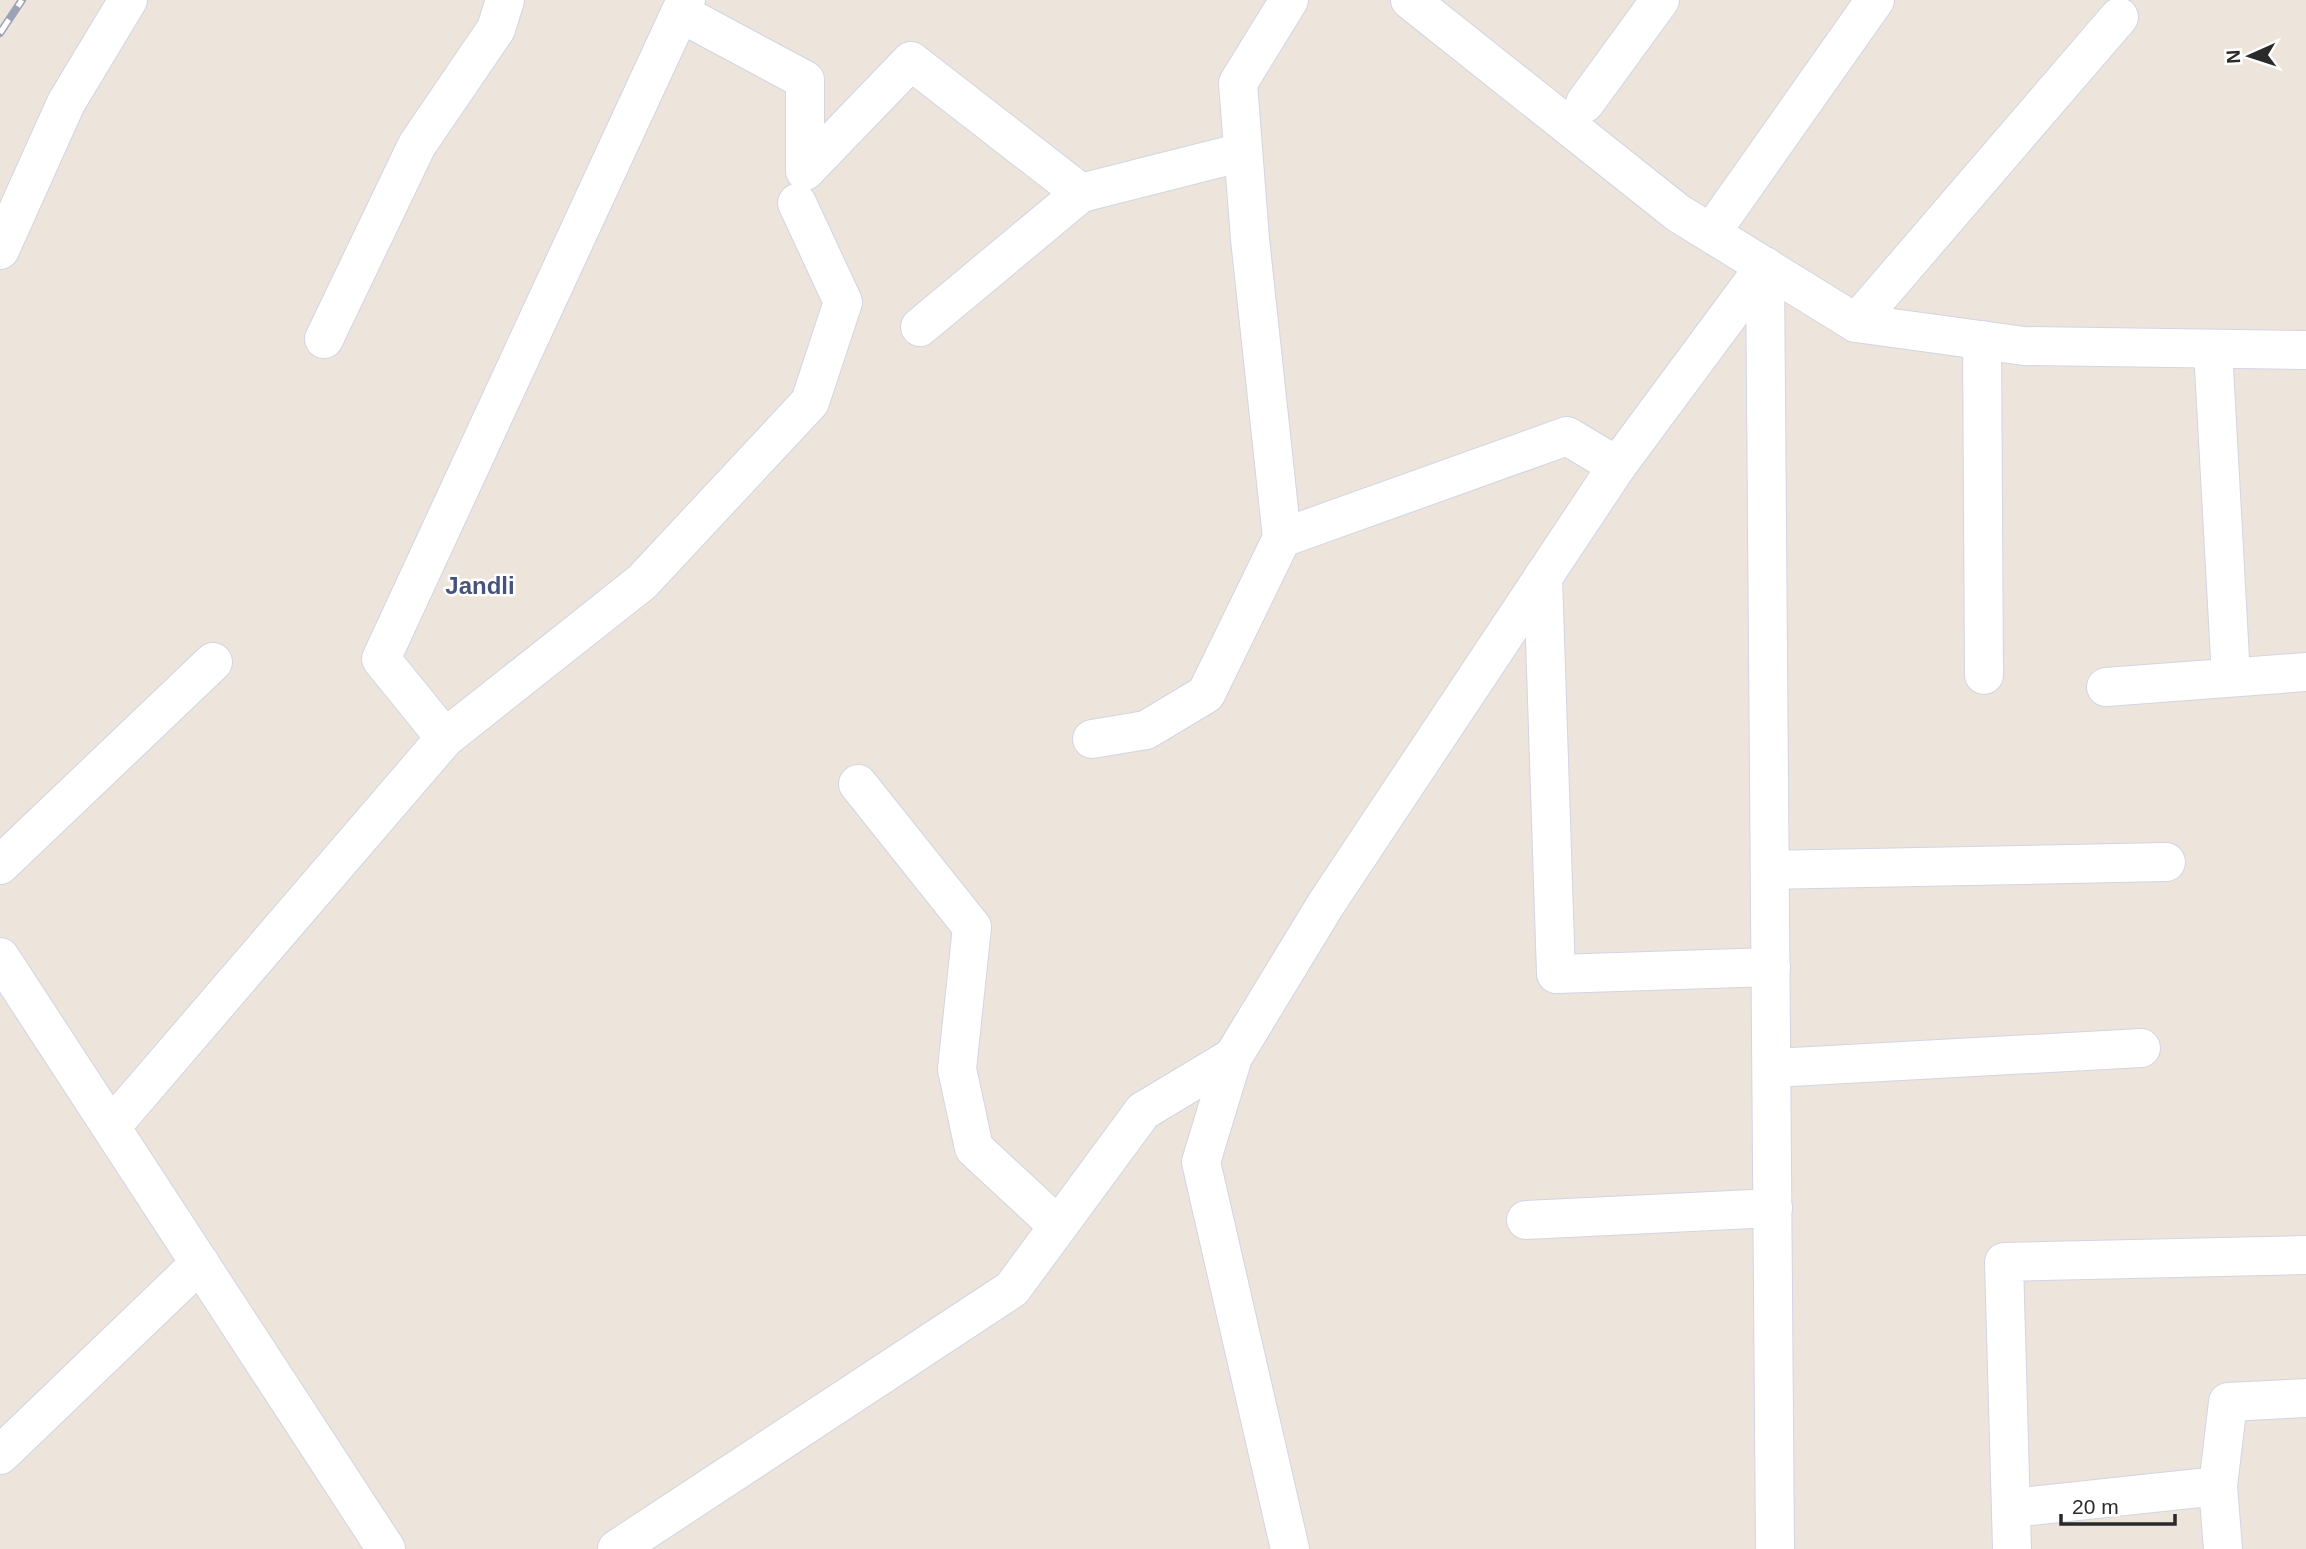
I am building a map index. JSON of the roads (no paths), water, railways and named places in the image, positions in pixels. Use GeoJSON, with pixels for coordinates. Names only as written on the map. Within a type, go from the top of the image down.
{"type":"FeatureCollection","features":[{"type":"Feature","properties":{"kind":"street"},"geometry":{"type":"LineString","coordinates":[[0,250],[66,103],[128,0]]}},
{"type":"Feature","properties":{"kind":"street"},"geometry":{"type":"LineString","coordinates":[[324,339],[417,145],[496,29],[505,0]]}},
{"type":"Feature","properties":{"kind":"street"},"geometry":{"type":"LineString","coordinates":[[1092,739],[1146,730],[1206,694],[1282,538],[1238,83],[1289,0]]}},
{"type":"Feature","properties":{"kind":"street"},"geometry":{"type":"LineString","coordinates":[[1410,0],[1678,213],[1856,323],[2024,346],[2306,349]]}},
{"type":"Feature","properties":{"kind":"street"},"geometry":{"type":"LineString","coordinates":[[1585,103],[1660,0]]}},
{"type":"Feature","properties":{"kind":"street"},"geometry":{"type":"LineString","coordinates":[[1712,233],[1875,0]]}},
{"type":"Feature","properties":{"kind":"street"},"geometry":{"type":"LineString","coordinates":[[445,738],[381,659],[683,6],[805,80],[805,171],[911,61],[1081,193]]}},
{"type":"Feature","properties":{"kind":"street"},"geometry":{"type":"LineString","coordinates":[[1856,323],[2119,17]]}},
{"type":"Feature","properties":{"kind":"street"},"geometry":{"type":"LineString","coordinates":[[920,327],[1081,193],[1243,152]]}},
{"type":"Feature","properties":{"kind":"street"},"geometry":{"type":"LineString","coordinates":[[111,1127],[445,738],[642,582],[810,402],[843,302],[797,203]]}},
{"type":"Feature","properties":{"kind":"street"},"geometry":{"type":"LineString","coordinates":[[1290,1549],[1201,1162],[1233,1056],[1325,904],[1617,466],[1765,266]]}},
{"type":"Feature","properties":{"kind":"street"},"geometry":{"type":"LineString","coordinates":[[1765,266],[1775,1549]]}},
{"type":"Feature","properties":{"kind":"street"},"geometry":{"type":"LineString","coordinates":[[1982,341],[1984,676]]}},
{"type":"Feature","properties":{"kind":"street"},"geometry":{"type":"LineString","coordinates":[[2213,349],[2231,677]]}},
{"type":"Feature","properties":{"kind":"street"},"geometry":{"type":"LineString","coordinates":[[1282,538],[1567,436],[1617,466]]}},
{"type":"Feature","properties":{"kind":"street"},"geometry":{"type":"LineString","coordinates":[[1543,578],[1556,974],[1771,967]]}},
{"type":"Feature","properties":{"kind":"street"},"geometry":{"type":"LineString","coordinates":[[0,866],[213,662]]}},
{"type":"Feature","properties":{"kind":"street"},"geometry":{"type":"LineString","coordinates":[[2106,687],[2306,672]]}},
{"type":"Feature","properties":{"kind":"street"},"geometry":{"type":"LineString","coordinates":[[858,784],[972,927],[957,1069],[974,1148],[1058,1226]]}},
{"type":"Feature","properties":{"kind":"street"},"geometry":{"type":"LineString","coordinates":[[1770,870],[2166,862]]}},
{"type":"Feature","properties":{"kind":"street"},"geometry":{"type":"LineString","coordinates":[[0,957],[200,1263],[377,1546]]}},
{"type":"Feature","properties":{"kind":"street"},"geometry":{"type":"LineString","coordinates":[[1772,1068],[2141,1048]]}},
{"type":"Feature","properties":{"kind":"street"},"geometry":{"type":"LineString","coordinates":[[617,1549],[1012,1289],[1143,1111],[1233,1056]]}},
{"type":"Feature","properties":{"kind":"street"},"geometry":{"type":"LineString","coordinates":[[1527,1220],[1773,1208]]}},
{"type":"Feature","properties":{"kind":"street"},"geometry":{"type":"LineString","coordinates":[[2012,1549],[2004,1262],[2306,1255]]}},
{"type":"Feature","properties":{"kind":"street"},"geometry":{"type":"LineString","coordinates":[[0,1455],[200,1263]]}},
{"type":"Feature","properties":{"kind":"street"},"geometry":{"type":"LineString","coordinates":[[2223,1549],[2218,1486],[2228,1402],[2306,1398]]}},
{"type":"Feature","properties":{"kind":"street"},"geometry":{"type":"LineString","coordinates":[[2011,1507],[2218,1486]]}},
{"type":"Feature","properties":{"kind":"railway"},"geometry":{"type":"LineString","coordinates":[[0,33],[22,0]]}},
{"type":"Feature","properties":{"kind":"district","name":"Jandli"},"geometry":{"type":"Point","coordinates":[480,585]}}]}
